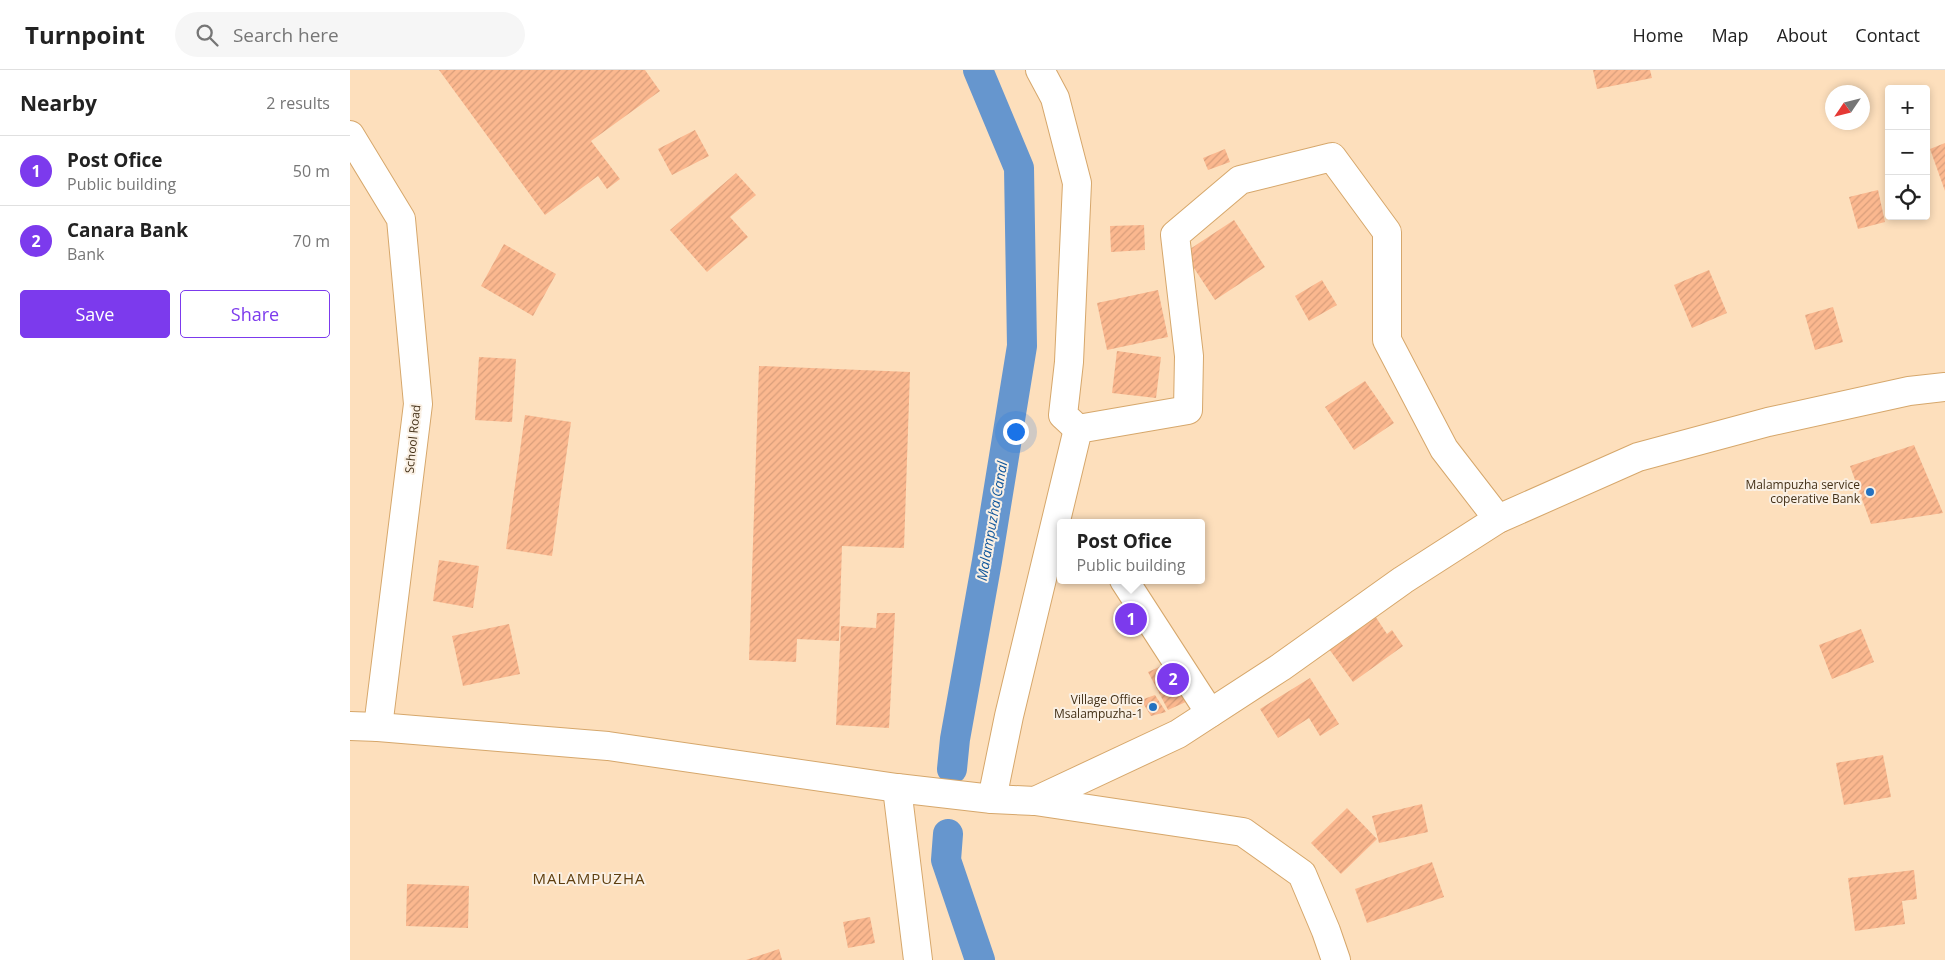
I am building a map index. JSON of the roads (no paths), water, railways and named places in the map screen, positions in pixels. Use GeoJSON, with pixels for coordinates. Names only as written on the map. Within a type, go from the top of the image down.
{"type":"FeatureCollection","features":[{"type":"Feature","properties":{"kind":"street"},"geometry":{"type":"LineString","coordinates":[[1040,70],[1055,98],[1077,183],[1069,362],[1063,415],[1078,429]]}},
{"type":"Feature","properties":{"kind":"street","name":"School Road"},"geometry":{"type":"LineString","coordinates":[[350,135],[401,219],[418,404],[378,727]]}},
{"type":"Feature","properties":{"kind":"street"},"geometry":{"type":"LineString","coordinates":[[1078,429],[1188,410],[1189,356],[1175,235],[1240,180],[1332,157],[1387,232],[1387,340],[1444,448],[1498,519]]}},
{"type":"Feature","properties":{"kind":"street"},"geometry":{"type":"LineString","coordinates":[[1035,800],[1178,734],[1281,667],[1403,580],[1498,519],[1638,457],[1768,422],[1909,391],[1945,387]]}},
{"type":"Feature","properties":{"kind":"street"},"geometry":{"type":"LineString","coordinates":[[1060,519],[1078,429]]}},
{"type":"Feature","properties":{"kind":"street"},"geometry":{"type":"LineString","coordinates":[[992,799],[1009,716],[1057,532]]}},
{"type":"Feature","properties":{"kind":"street"},"geometry":{"type":"LineString","coordinates":[[1127,584],[1210,713]]}},
{"type":"Feature","properties":{"kind":"street"},"geometry":{"type":"LineString","coordinates":[[350,726],[608,746],[897,788],[992,799],[1035,800],[1244,832],[1302,874],[1336,960]]}},
{"type":"Feature","properties":{"kind":"street"},"geometry":{"type":"LineString","coordinates":[[897,788],[918,960]]}},
{"type":"Feature","properties":{"kind":"waterway","name":"Malampuzha Canal"},"geometry":{"type":"LineString","coordinates":[[952,769],[955,739],[987,561],[1022,346],[1019,168],[978,70]]}},
{"type":"Feature","properties":{"kind":"waterway","name":"Malampuzha Canal"},"geometry":{"type":"LineString","coordinates":[[948,834],[946,860],[980,960]]}},
{"type":"Feature","properties":{"kind":"place","name":"Malampuzha service coperative Bank"},"geometry":{"type":"Point","coordinates":[1870,492]}},
{"type":"Feature","properties":{"kind":"place","name":"Post Ofice"},"geometry":{"type":"Point","coordinates":[1131,619]}},
{"type":"Feature","properties":{"kind":"place","name":"Canara Bank"},"geometry":{"type":"Point","coordinates":[1173,679]}},
{"type":"Feature","properties":{"kind":"place","name":"Village Office Msalampuzha-1"},"geometry":{"type":"Point","coordinates":[1153,707]}},
{"type":"Feature","properties":{"kind":"district","name":"MALAMPUZHA"},"geometry":{"type":"Point","coordinates":[589,879]}}]}
